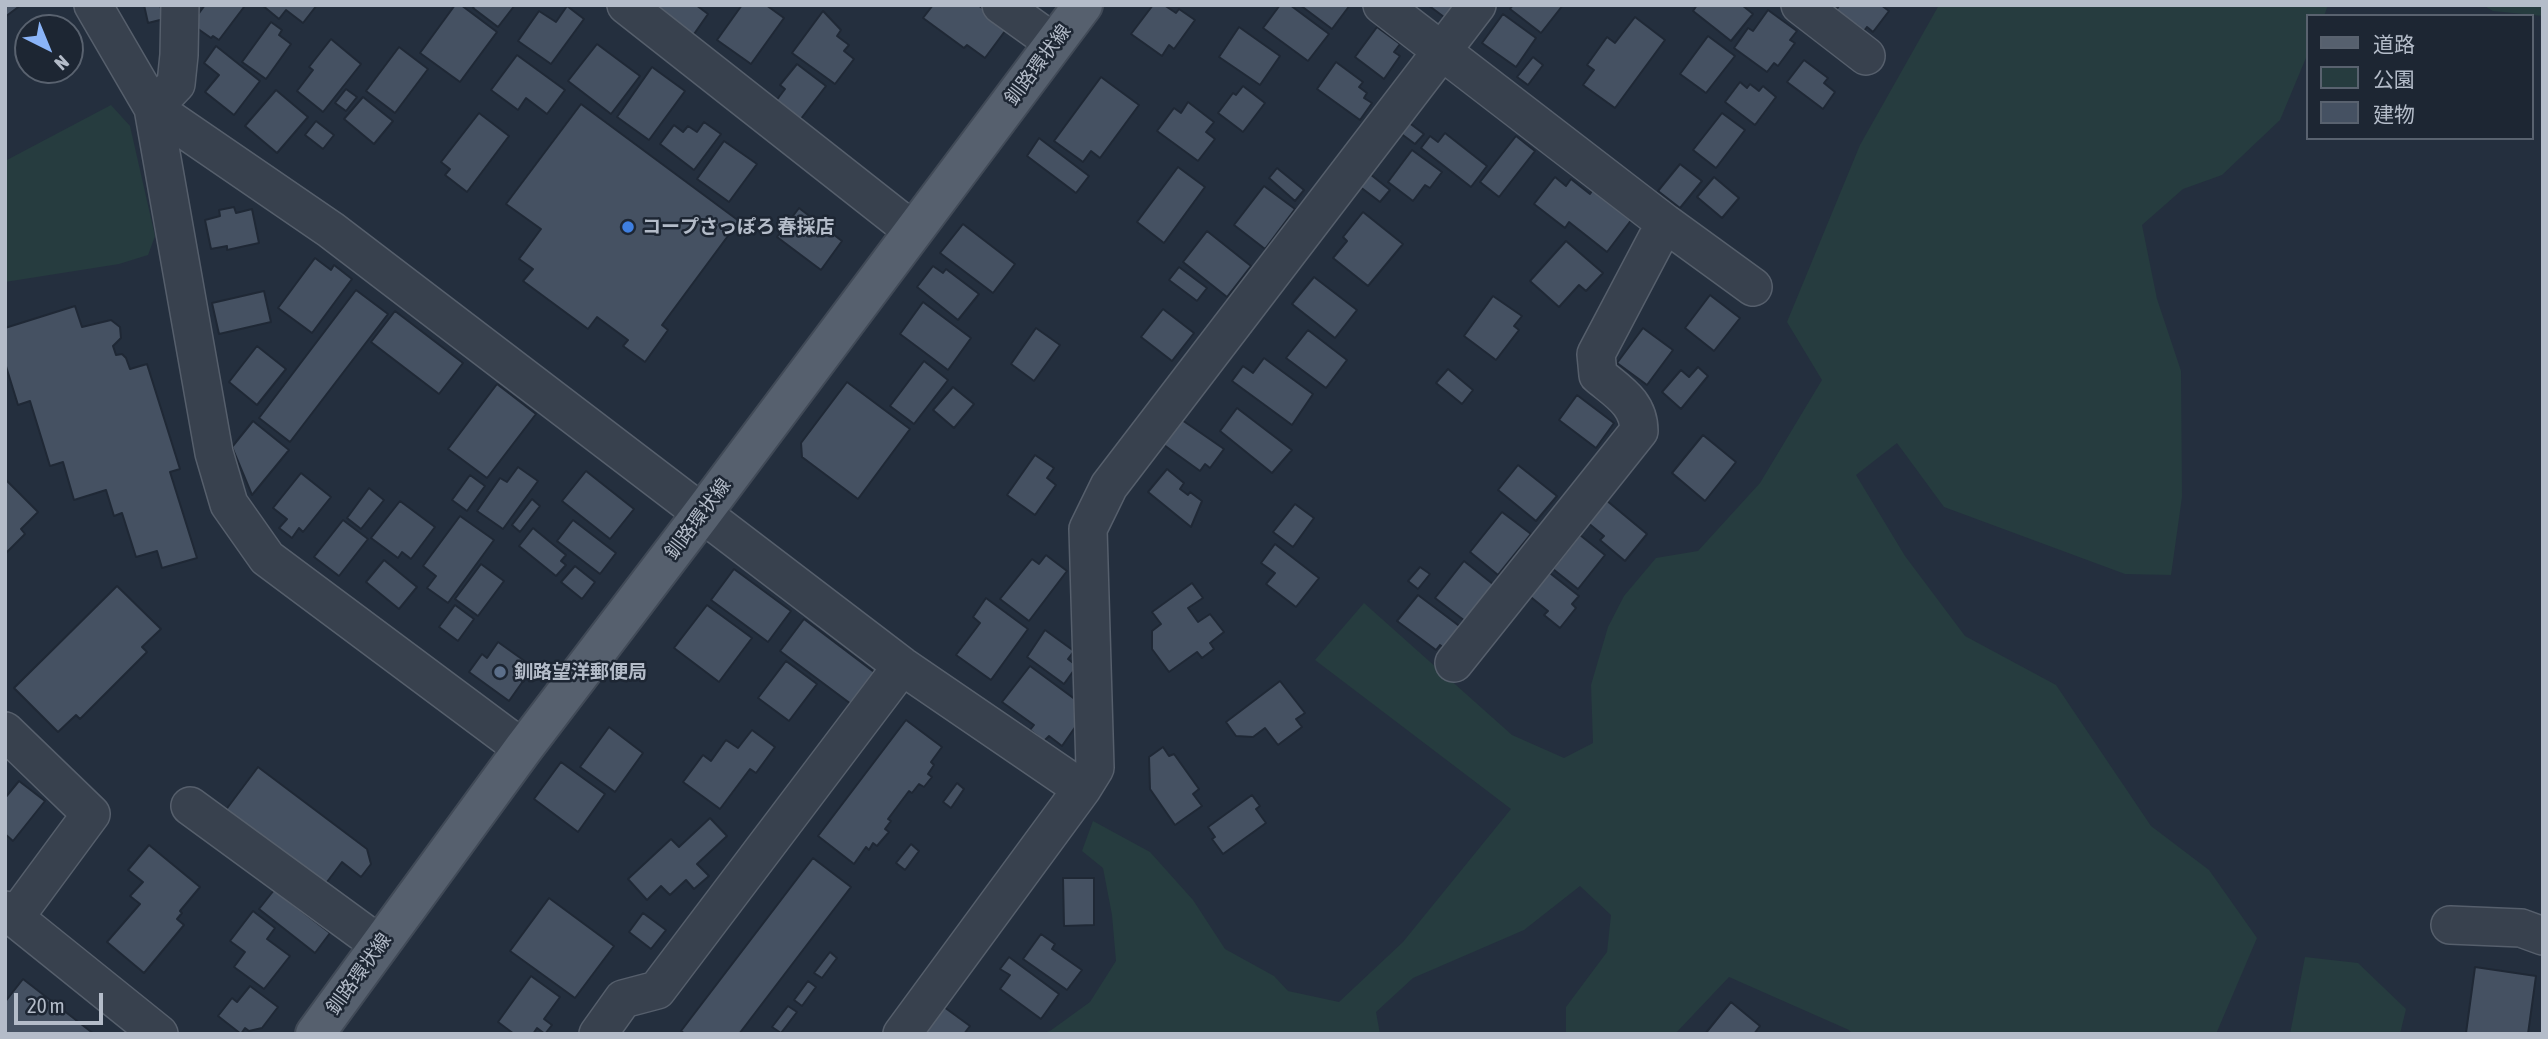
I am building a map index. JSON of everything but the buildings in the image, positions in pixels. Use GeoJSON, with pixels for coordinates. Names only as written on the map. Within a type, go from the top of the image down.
{"type":"FeatureCollection","features":[{"type":"Feature","properties":{"kind":"main road","name":"釧路環状線"},"geometry":{"type":"LineString","coordinates":[[315,1034],[523,749],[1083,5]]}},
{"type":"Feature","properties":{"kind":"street"},"geometry":{"type":"LineString","coordinates":[[93,5],[153,108],[214,453],[229,504],[267,558],[523,749]]}},
{"type":"Feature","properties":{"kind":"street"},"geometry":{"type":"LineString","coordinates":[[153,108],[176,84],[180,5]]}},
{"type":"Feature","properties":{"kind":"street"},"geometry":{"type":"LineString","coordinates":[[626,5],[913,231]]}},
{"type":"Feature","properties":{"kind":"street"},"geometry":{"type":"LineString","coordinates":[[1001,5],[1054,43]]}},
{"type":"Feature","properties":{"kind":"street"},"geometry":{"type":"LineString","coordinates":[[1382,5],[1665,223],[1753,287]]}},
{"type":"Feature","properties":{"kind":"street"},"geometry":{"type":"LineString","coordinates":[[902,1034],[1083,789],[1095,768],[1088,529],[1109,486],[1477,5]]}},
{"type":"Feature","properties":{"kind":"street"},"geometry":{"type":"LineString","coordinates":[[1800,5],[1866,57]]}},
{"type":"Feature","properties":{"kind":"street"},"geometry":{"type":"LineString","coordinates":[[153,108],[331,230],[902,666],[1083,789]]}},
{"type":"Feature","properties":{"kind":"street"},"geometry":{"type":"LineString","coordinates":[[1454,663],[1639,431],[1639,415],[1629,401],[1598,375],[1596,354],[1665,223]]}},
{"type":"Feature","properties":{"kind":"street"},"geometry":{"type":"LineString","coordinates":[[598,1034],[623,999],[657,990],[902,666]]}},
{"type":"Feature","properties":{"kind":"street"},"geometry":{"type":"LineString","coordinates":[[5,731],[91,814],[10,913],[159,1034]]}},
{"type":"Feature","properties":{"kind":"street"},"geometry":{"type":"LineString","coordinates":[[190,806],[380,946]]}},
{"type":"Feature","properties":{"kind":"street"},"geometry":{"type":"LineString","coordinates":[[2450,925],[2521,928],[2543,936]]}},
{"type":"Feature","properties":{"kind":"green space"},"geometry":{"type":"Polygon","coordinates":[[[1939,5],[2328,5],[2325,14],[2306,14],[2306,58],[2280,120],[2222,175],[2183,189],[2142,225],[2157,299],[2181,371],[2182,497],[2171,575],[2125,574],[1944,507],[1897,443],[1856,475],[1905,556],[1965,636],[2056,685],[2151,826],[2209,870],[2257,938],[2216,1034],[1853,1034],[1729,977],[1675,1034],[1566,1034],[1566,1007],[1607,952],[1611,915],[1580,886],[1524,930],[1413,978],[1376,1012],[1380,1034],[1040,1034],[1050,1031],[1090,1002],[1116,961],[1112,915],[1103,868],[1082,851],[1093,821],[1150,852],[1193,900],[1225,949],[1274,976],[1288,991],[1339,1002],[1403,942],[1511,809],[1315,660],[1364,603],[1512,735],[1564,758],[1593,743],[1591,685],[1608,627],[1624,596],[1656,558],[1698,551],[1760,483],[1822,380],[1787,322],[1860,145],[1939,5]]]}},
{"type":"Feature","properties":{"kind":"green space"},"geometry":{"type":"Polygon","coordinates":[[[2483,5],[2543,5],[2543,16],[2493,11],[2483,5]]]}},
{"type":"Feature","properties":{"kind":"green space"},"geometry":{"type":"Polygon","coordinates":[[[111,105],[130,126],[155,236],[148,255],[119,264],[5,282],[5,161],[111,105]]]}},
{"type":"Feature","properties":{"kind":"green space"},"geometry":{"type":"Polygon","coordinates":[[[2305,957],[2358,963],[2406,1009],[2400,1034],[2290,1034],[2305,957]]]}},
{"type":"Feature","properties":{"kind":"place","name":"コープさっぽろ 春採店"},"geometry":{"type":"Point","coordinates":[628,227]}},
{"type":"Feature","properties":{"kind":"place","name":"釧路望洋郵便局"},"geometry":{"type":"Point","coordinates":[500,672]}}]}
